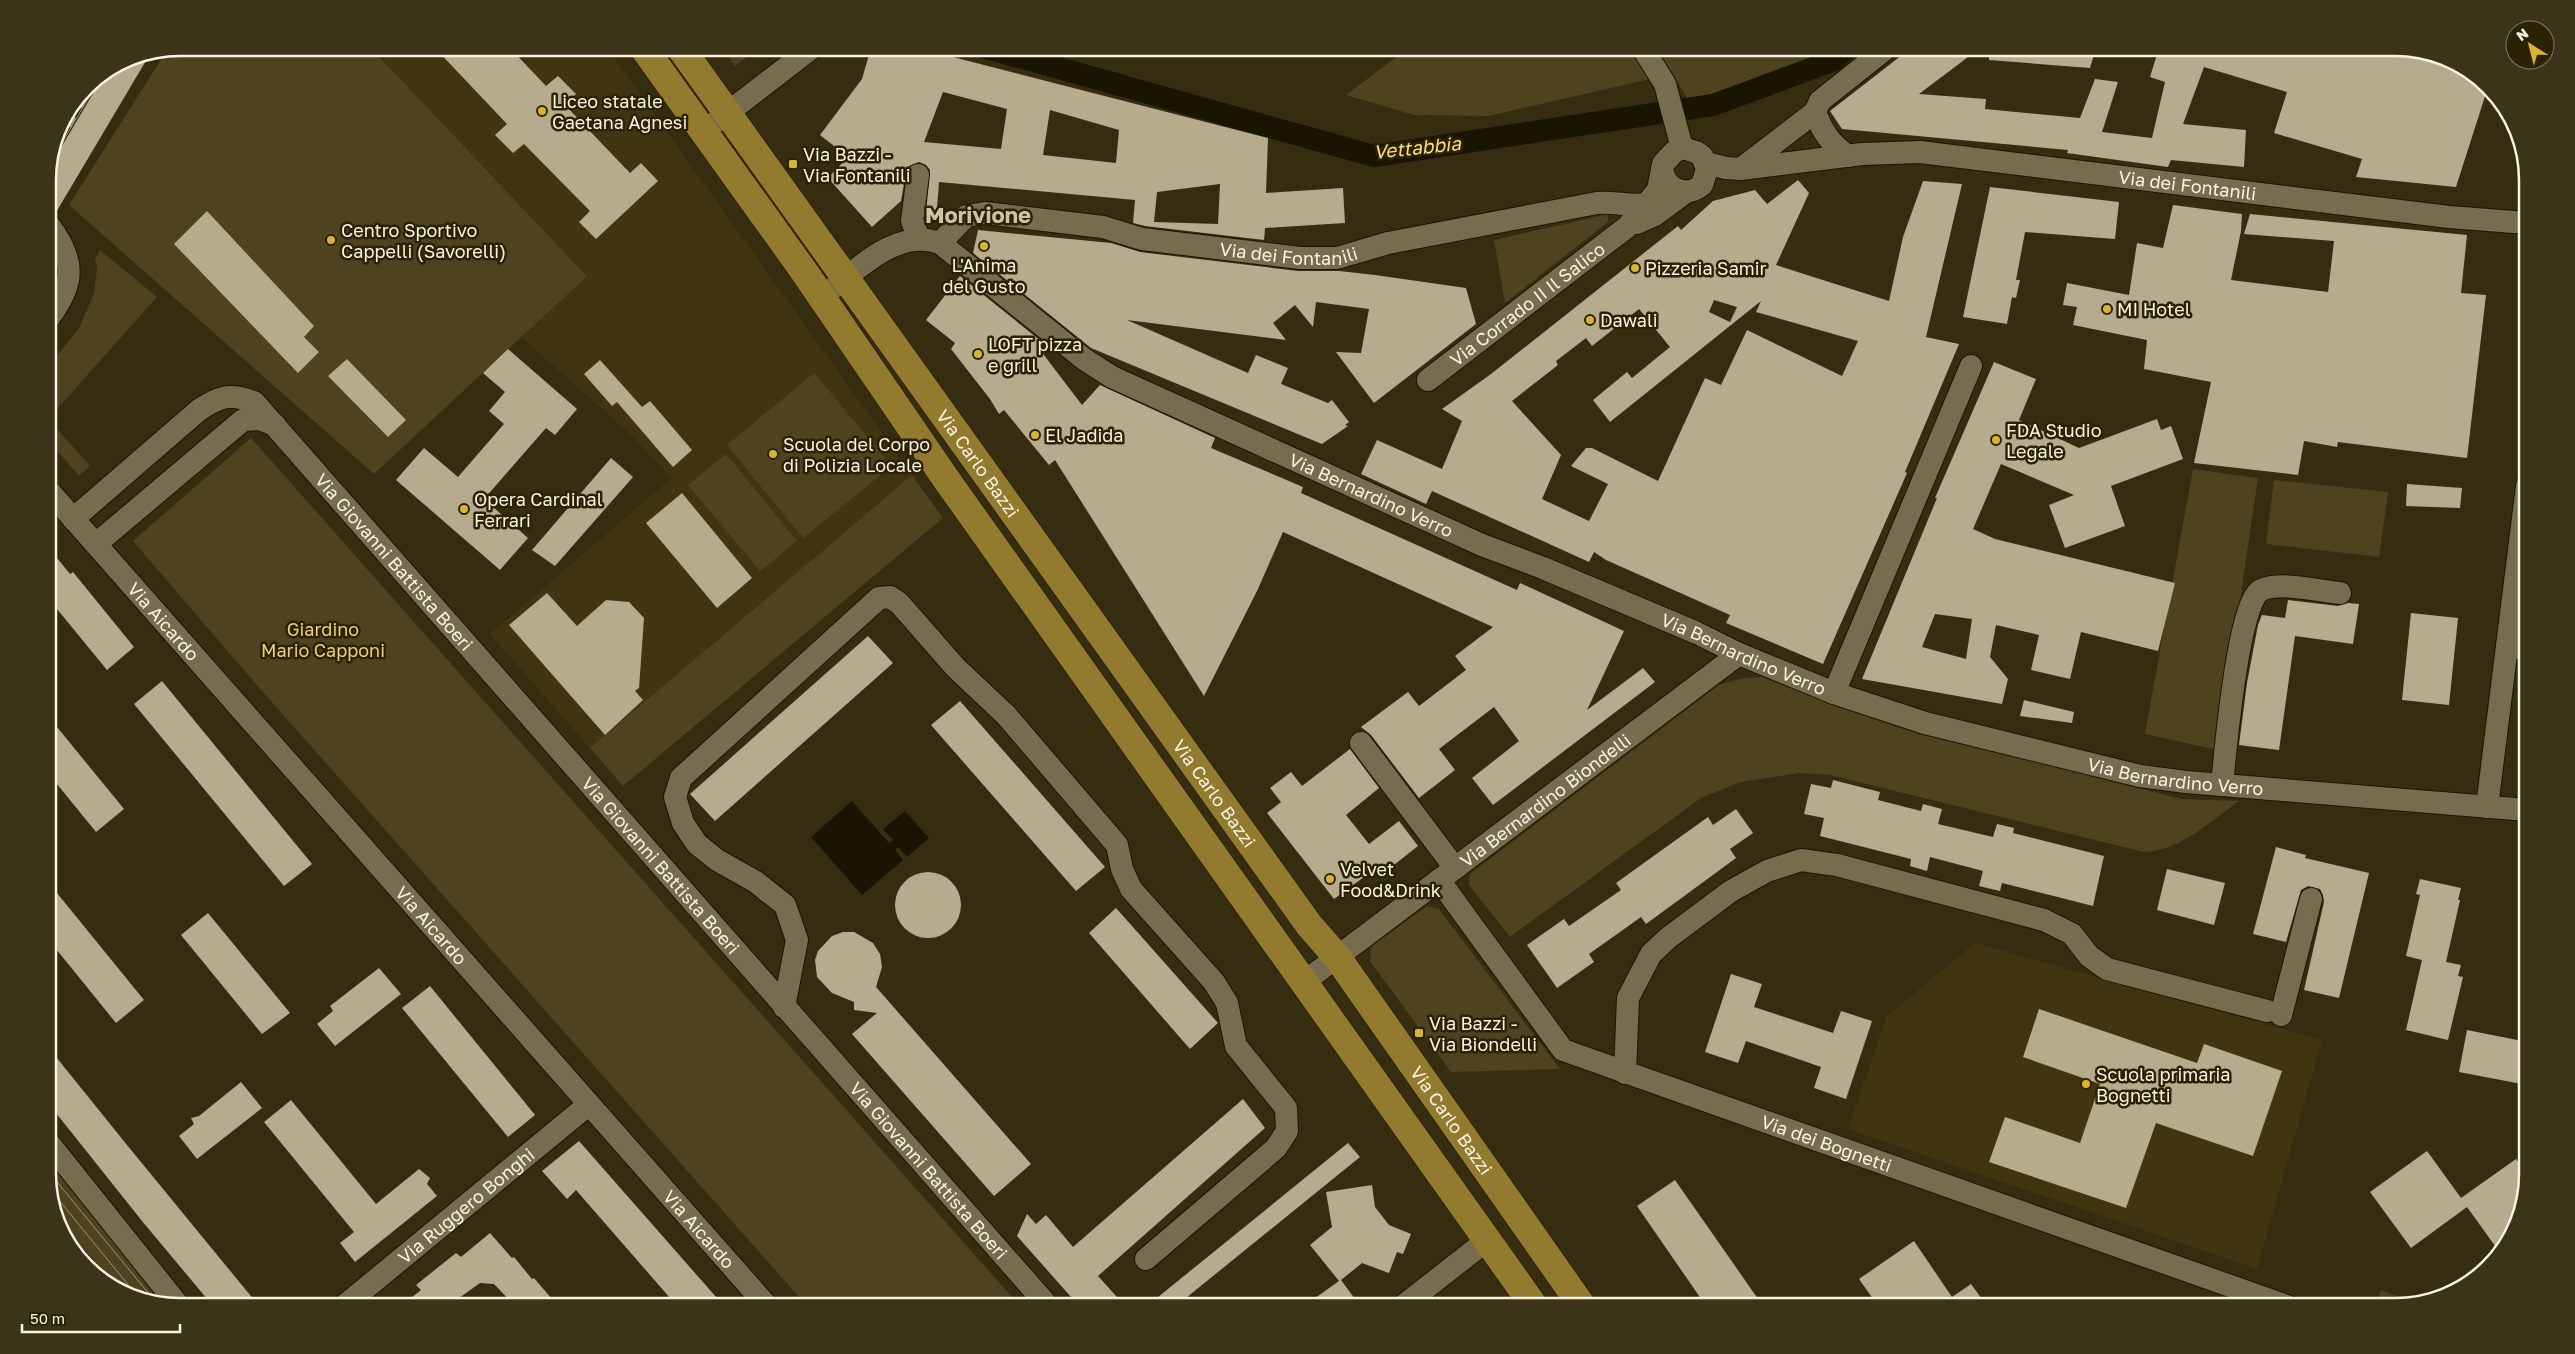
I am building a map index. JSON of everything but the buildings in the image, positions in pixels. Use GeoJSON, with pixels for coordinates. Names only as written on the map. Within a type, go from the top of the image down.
{"type":"FeatureCollection","features":[{"type":"Feature","properties":{"kind":"main road","name":"Via Carlo Bazzi"},"geometry":{"type":"LineString","coordinates":[[649,56],[822,297],[946,479],[1528,1298]]}},
{"type":"Feature","properties":{"kind":"main road","name":"Via Carlo Bazzi"},"geometry":{"type":"LineString","coordinates":[[686,56],[1298,908],[1337,957],[1576,1298]]}},
{"type":"Feature","properties":{"kind":"street"},"geometry":{"type":"LineString","coordinates":[[704,131],[803,56]]}},
{"type":"Feature","properties":{"kind":"street"},"geometry":{"type":"LineString","coordinates":[[1647,56],[1665,84],[1681,144],[1696,152],[1706,163]]}},
{"type":"Feature","properties":{"kind":"street"},"geometry":{"type":"LineString","coordinates":[[1741,169],[1815,112],[1820,100],[1878,56]]}},
{"type":"Feature","properties":{"kind":"street"},"geometry":{"type":"LineString","coordinates":[[1815,112],[1823,133],[1831,144],[1848,156]]}},
{"type":"Feature","properties":{"kind":"street","name":"Via Corrado II Il Salico"},"geometry":{"type":"LineString","coordinates":[[1428,380],[1627,227],[1658,190],[1663,173],[1663,164],[1681,144]]}},
{"type":"Feature","properties":{"kind":"street","name":"Via dei Fontanili"},"geometry":{"type":"LineString","coordinates":[[1706,163],[1726,168],[1741,169],[1848,156],[1920,152],[2449,217],[2518,222]]}},
{"type":"Feature","properties":{"kind":"street","name":"Via Corrado II Il Salico"},"geometry":{"type":"LineString","coordinates":[[1627,227],[1654,215],[1686,192],[1702,185],[1707,174],[1706,163]]}},
{"type":"Feature","properties":{"kind":"street"},"geometry":{"type":"LineString","coordinates":[[1663,173],[1669,184],[1675,189],[1686,192]]}},
{"type":"Feature","properties":{"kind":"street"},"geometry":{"type":"LineString","coordinates":[[918,175],[912,221],[930,241]]}},
{"type":"Feature","properties":{"kind":"street","name":"Via dei Fontanili"},"geometry":{"type":"LineString","coordinates":[[930,241],[966,216],[985,213],[1104,227],[1142,239],[1300,258],[1337,258],[1388,244],[1597,203],[1611,201],[1635,206],[1647,204]]}},
{"type":"Feature","properties":{"kind":"street"},"geometry":{"type":"LineString","coordinates":[[57,237],[64,247],[69,261],[70,277],[61,302],[57,307]]}},
{"type":"Feature","properties":{"kind":"street"},"geometry":{"type":"LineString","coordinates":[[822,297],[892,246],[930,241]]}},
{"type":"Feature","properties":{"kind":"street","name":"Via Bernardino Verro"},"geometry":{"type":"LineString","coordinates":[[930,241],[1084,359],[1112,377],[1482,545],[1697,633],[1739,654],[1834,692],[1925,723],[2140,776],[2222,785],[2519,809]]}},
{"type":"Feature","properties":{"kind":"street","name":"Via Bernardino Verro"},"geometry":{"type":"LineString","coordinates":[[1834,692],[1971,366]]}},
{"type":"Feature","properties":{"kind":"street","name":"Via Giovanni Battista Boeri"},"geometry":{"type":"LineString","coordinates":[[73,519],[198,410],[216,398],[237,396],[254,402],[1041,1298]]}},
{"type":"Feature","properties":{"kind":"street"},"geometry":{"type":"LineString","coordinates":[[96,544],[243,420],[259,419],[274,425]]}},
{"type":"Feature","properties":{"kind":"street","name":"Via Aicardo"},"geometry":{"type":"LineString","coordinates":[[57,500],[760,1298]]}},
{"type":"Feature","properties":{"kind":"street"},"geometry":{"type":"LineString","coordinates":[[2222,785],[2242,631],[2252,601],[2259,591],[2274,586],[2340,593]]}},
{"type":"Feature","properties":{"kind":"street"},"geometry":{"type":"LineString","coordinates":[[784,1006],[797,940],[785,905],[756,882],[717,860],[697,844],[683,823],[675,797],[681,778],[879,598],[890,597],[899,603],[956,668],[1006,715],[1117,845],[1122,869],[1131,889],[1214,982],[1228,1003],[1236,1046],[1286,1108],[1287,1131],[1276,1148],[1146,1259]]}},
{"type":"Feature","properties":{"kind":"street"},"geometry":{"type":"LineString","coordinates":[[2487,807],[2517,648],[2518,627]]}},
{"type":"Feature","properties":{"kind":"street","name":"Via Bernardino Biondelli"},"geometry":{"type":"LineString","coordinates":[[1304,982],[1739,654]]}},
{"type":"Feature","properties":{"kind":"street","name":"Via dei Bognetti"},"geometry":{"type":"LineString","coordinates":[[1361,743],[1563,1050],[2264,1298]]}},
{"type":"Feature","properties":{"kind":"street"},"geometry":{"type":"LineString","coordinates":[[1625,1073],[1628,998],[1652,954],[1668,938],[1731,891],[1767,871],[1801,860],[1837,865],[2044,920],[2072,934],[2089,956],[2106,969],[2274,1013],[2311,899]]}},
{"type":"Feature","properties":{"kind":"street","name":"Via Ruggero Bonghi"},"geometry":{"type":"LineString","coordinates":[[354,1298],[588,1105]]}},
{"type":"Feature","properties":{"kind":"street"},"geometry":{"type":"LineString","coordinates":[[57,1153],[172,1298]]}},
{"type":"Feature","properties":{"kind":"street"},"geometry":{"type":"LineString","coordinates":[[1412,1298],[1486,1241]]}},
{"type":"Feature","properties":{"kind":"shaded area","name":"Scuola del Corpo di Polizia Locale"},"geometry":{"type":"Polygon","coordinates":[[[379,56],[613,56],[912,475],[590,748],[490,634],[672,478],[628,432],[521,337],[587,275],[379,56]]]}},
{"type":"Feature","properties":{"kind":"shaded area"},"geometry":{"type":"Polygon","coordinates":[[[132,67],[57,193],[57,164],[60,148],[73,118],[99,87],[118,73],[132,67]]]}},
{"type":"Feature","properties":{"kind":"shaded area"},"geometry":{"type":"Polygon","coordinates":[[[852,801],[889,843],[893,840],[883,829],[905,811],[929,838],[907,857],[898,847],[895,850],[903,860],[862,895],[811,837],[852,801]]]}},
{"type":"Feature","properties":{"kind":"shaded area","name":"Scuola primaria Bognetti"},"geometry":{"type":"Polygon","coordinates":[[[1975,943],[2322,1040],[2257,1269],[1848,1129],[1886,1017],[1975,943]]]}},
{"type":"Feature","properties":{"kind":"green space","name":"Centro Sportivo Cappelli (Savorelli)"},"geometry":{"type":"Polygon","coordinates":[[[379,56],[587,276],[374,474],[69,205],[162,57],[379,56]]]}},
{"type":"Feature","properties":{"kind":"green space"},"geometry":{"type":"Polygon","coordinates":[[[728,56],[748,56],[735,66],[728,56]]]}},
{"type":"Feature","properties":{"kind":"green space"},"geometry":{"type":"Polygon","coordinates":[[[1397,56],[1813,56],[1773,78],[1688,100],[1673,74],[1488,116],[1414,115],[1346,95],[1397,56]]]}},
{"type":"Feature","properties":{"kind":"green space"},"geometry":{"type":"Polygon","coordinates":[[[1608,214],[1608,222],[1505,303],[1494,240],[1608,214]]]}},
{"type":"Feature","properties":{"kind":"green space"},"geometry":{"type":"Polygon","coordinates":[[[100,250],[157,297],[57,409],[57,356],[79,328],[94,294],[97,269],[95,259],[100,250]]]}},
{"type":"Feature","properties":{"kind":"green space"},"geometry":{"type":"Polygon","coordinates":[[[814,373],[892,466],[803,538],[727,445],[814,373]]]}},
{"type":"Feature","properties":{"kind":"green space"},"geometry":{"type":"Polygon","coordinates":[[[57,429],[90,466],[79,476],[57,450],[57,429]]]}},
{"type":"Feature","properties":{"kind":"green space","name":"Giardino Mario Capponi"},"geometry":{"type":"Polygon","coordinates":[[[251,438],[1013,1298],[800,1298],[255,683],[133,541],[251,438]]]}},
{"type":"Feature","properties":{"kind":"green space"},"geometry":{"type":"Polygon","coordinates":[[[726,454],[797,541],[760,571],[688,485],[726,454]]]}},
{"type":"Feature","properties":{"kind":"green space"},"geometry":{"type":"Polygon","coordinates":[[[2193,469],[2258,478],[2218,750],[2145,734],[2193,469]]]}},
{"type":"Feature","properties":{"kind":"green space"},"geometry":{"type":"Polygon","coordinates":[[[912,475],[943,518],[623,786],[590,748],[912,475]]]}},
{"type":"Feature","properties":{"kind":"green space"},"geometry":{"type":"Polygon","coordinates":[[[2274,480],[2388,492],[2379,557],[2266,544],[2274,480]]]}},
{"type":"Feature","properties":{"kind":"green space"},"geometry":{"type":"Polygon","coordinates":[[[1761,677],[1898,727],[2181,799],[2239,801],[2206,826],[2182,841],[2157,850],[2144,852],[1830,775],[1800,773],[1741,782],[1701,798],[1510,937],[1469,885],[1470,874],[1719,685],[1739,679],[1761,677]]]}},
{"type":"Feature","properties":{"kind":"green space"},"geometry":{"type":"Polygon","coordinates":[[[1427,906],[1439,909],[1560,1069],[1451,1072],[1370,961],[1371,947],[1427,906]]]}},
{"type":"Feature","properties":{"kind":"green space"},"geometry":{"type":"Polygon","coordinates":[[[57,1164],[141,1267],[136,1272],[155,1295],[125,1285],[99,1267],[69,1229],[59,1198],[57,1164]]]}},
{"type":"Feature","properties":{"kind":"green space"},"geometry":{"type":"Polygon","coordinates":[[[2381,1290],[2401,1298],[2395,1298],[2378,1298],[2381,1290]]]}},
{"type":"Feature","properties":{"kind":"waterway","name":"Vettabbia"},"geometry":{"type":"LineString","coordinates":[[1015,56],[1374,156],[1713,105],[1832,61],[1838,56]]}},
{"type":"Feature","properties":{"kind":"tram line"},"geometry":{"type":"LineString","coordinates":[[57,1182],[149,1294]]}},
{"type":"Feature","properties":{"kind":"tram line"},"geometry":{"type":"LineString","coordinates":[[60,1201],[130,1287]]}},
{"type":"Feature","properties":{"kind":"railway"},"geometry":{"type":"LineString","coordinates":[[68,128],[78,111]]}},
{"type":"Feature","properties":{"kind":"place","name":"Liceo statale Gaetana Agnesi"},"geometry":{"type":"Point","coordinates":[542,111]}},
{"type":"Feature","properties":{"kind":"place","name":"Via Bazzi - Via Fontanili"},"geometry":{"type":"Point","coordinates":[793,164]}},
{"type":"Feature","properties":{"kind":"place","name":"Centro Sportivo Cappelli (Savorelli)"},"geometry":{"type":"Point","coordinates":[331,240]}},
{"type":"Feature","properties":{"kind":"place","name":"L'Anima del Gusto"},"geometry":{"type":"Point","coordinates":[984,246]}},
{"type":"Feature","properties":{"kind":"place","name":"Pizzeria Samir"},"geometry":{"type":"Point","coordinates":[1635,268]}},
{"type":"Feature","properties":{"kind":"place","name":"MI Hotel"},"geometry":{"type":"Point","coordinates":[2107,309]}},
{"type":"Feature","properties":{"kind":"place","name":"Dawali"},"geometry":{"type":"Point","coordinates":[1590,320]}},
{"type":"Feature","properties":{"kind":"place","name":"LOFT pizza e grill"},"geometry":{"type":"Point","coordinates":[978,354]}},
{"type":"Feature","properties":{"kind":"place","name":"El Jadida"},"geometry":{"type":"Point","coordinates":[1035,435]}},
{"type":"Feature","properties":{"kind":"place","name":"FDA Studio Legale"},"geometry":{"type":"Point","coordinates":[1996,440]}},
{"type":"Feature","properties":{"kind":"place","name":"Scuola del Corpo di Polizia Locale"},"geometry":{"type":"Point","coordinates":[773,454]}},
{"type":"Feature","properties":{"kind":"place","name":"Opera Cardinal Ferrari"},"geometry":{"type":"Point","coordinates":[464,509]}},
{"type":"Feature","properties":{"kind":"place","name":"Velvet Food&Drink"},"geometry":{"type":"Point","coordinates":[1330,879]}},
{"type":"Feature","properties":{"kind":"place","name":"Via Bazzi - Via Biondelli"},"geometry":{"type":"Point","coordinates":[1419,1033]}},
{"type":"Feature","properties":{"kind":"place","name":"Scuola primaria Bognetti"},"geometry":{"type":"Point","coordinates":[2086,1084]}},
{"type":"Feature","properties":{"kind":"district","name":"Morivione"},"geometry":{"type":"Point","coordinates":[978,214]}}]}
